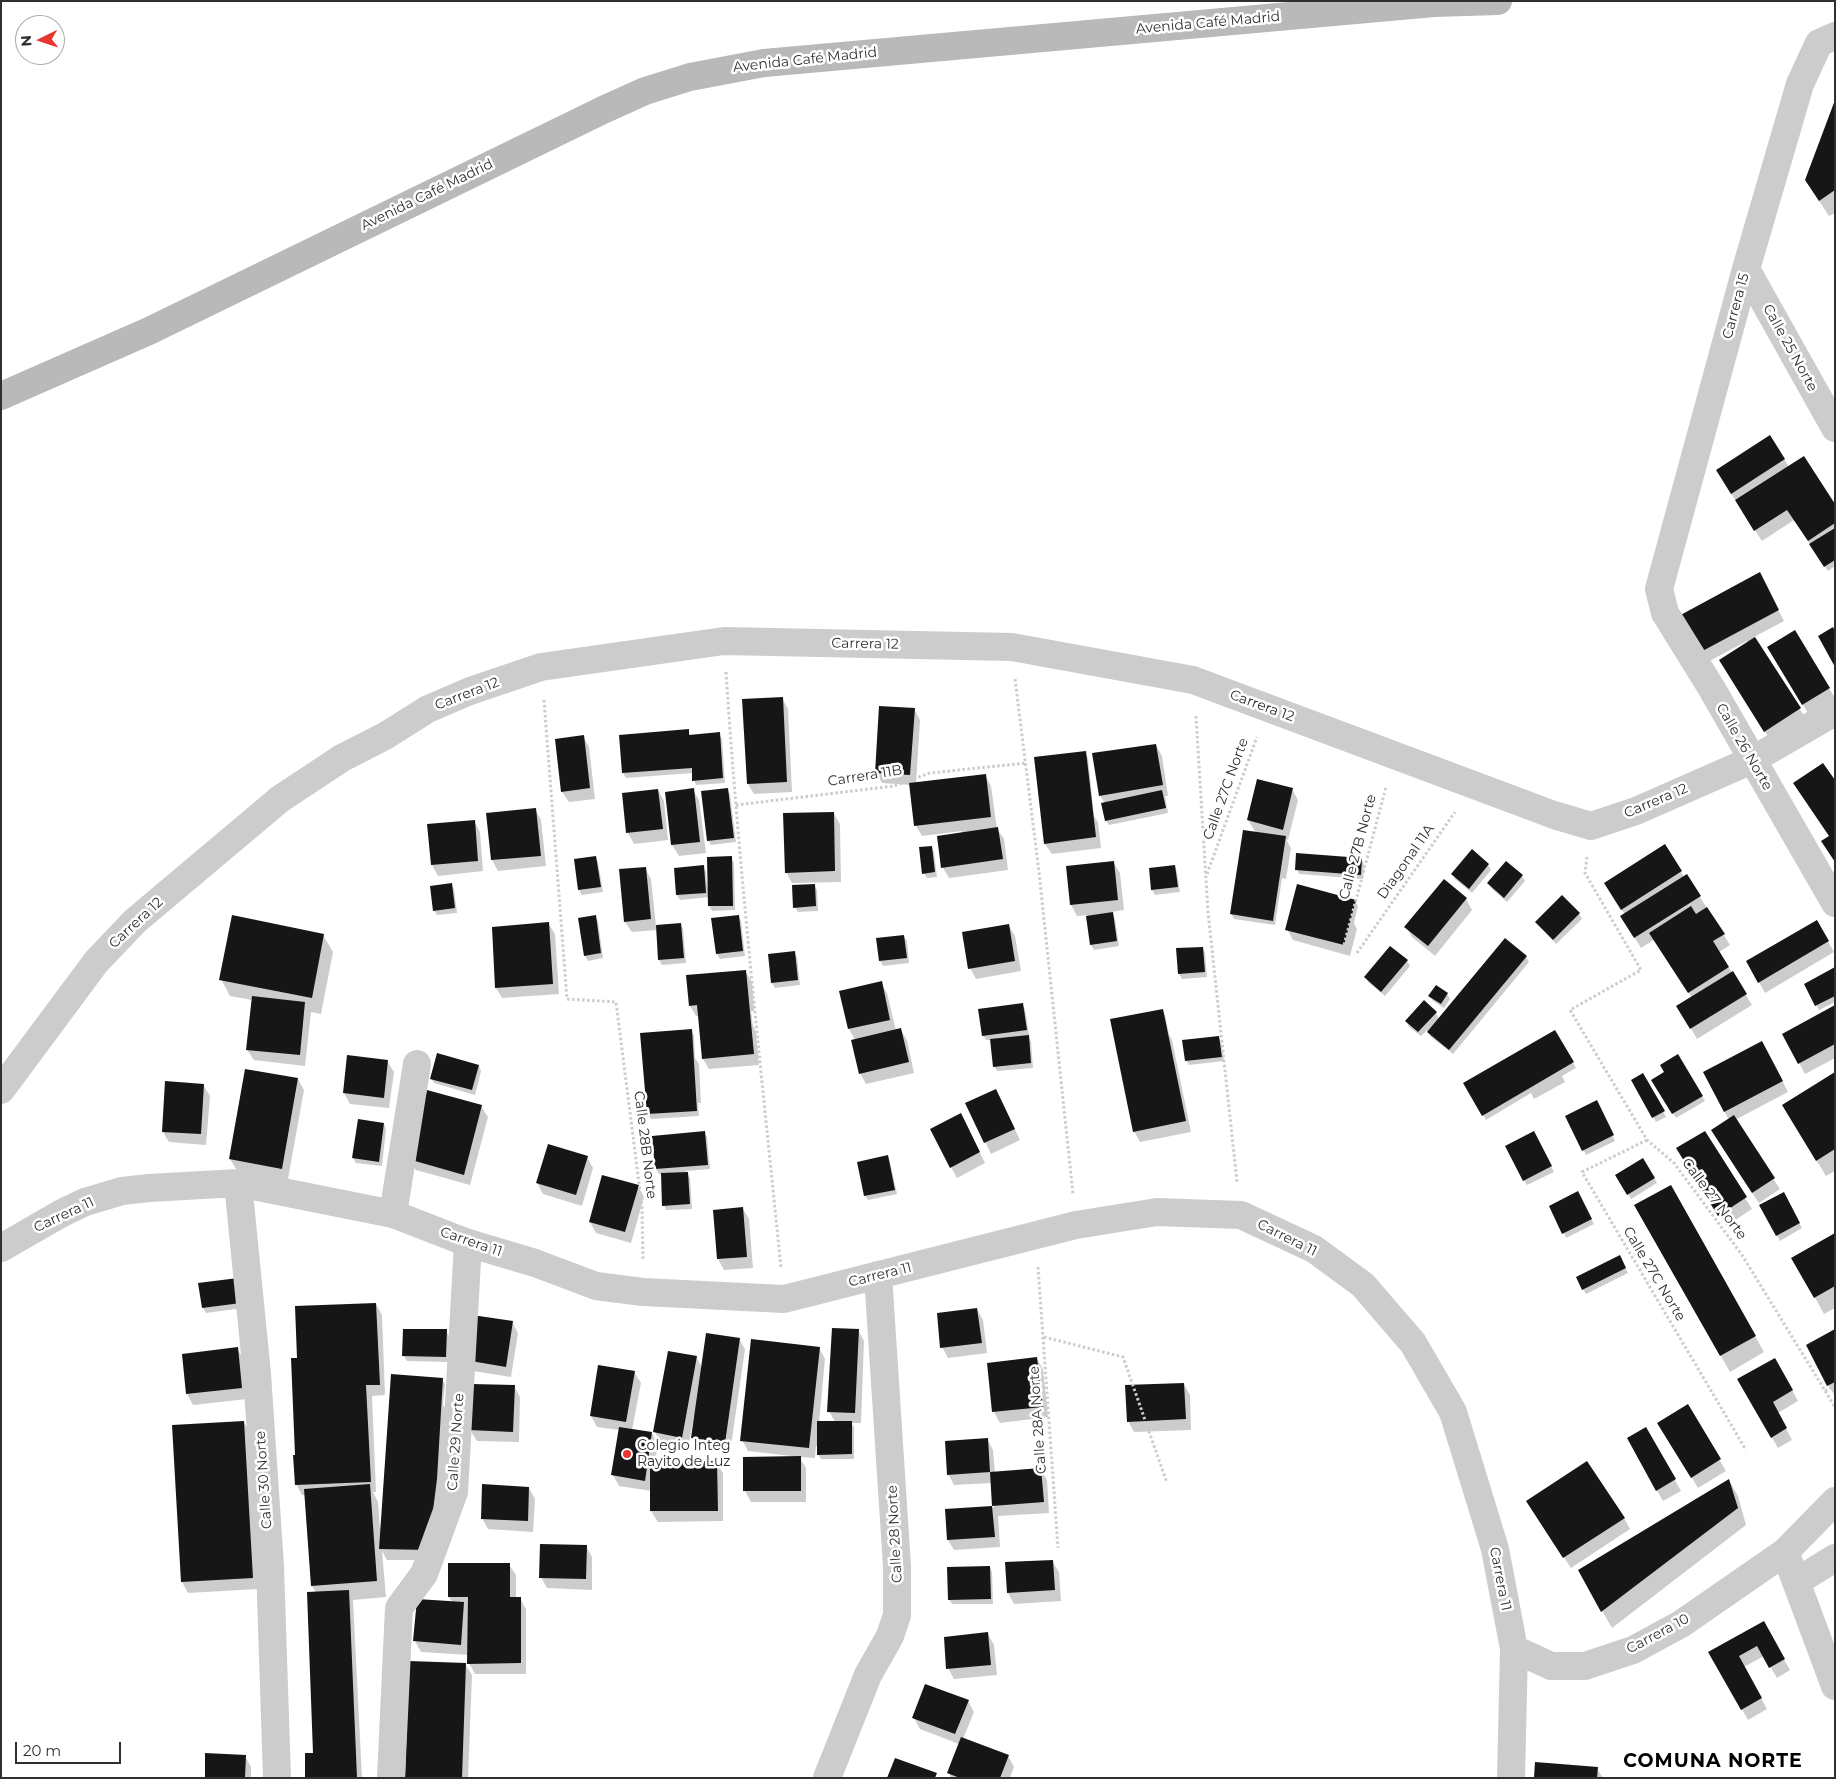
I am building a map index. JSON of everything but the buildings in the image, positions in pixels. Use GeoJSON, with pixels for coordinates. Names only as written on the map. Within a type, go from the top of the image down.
{"type":"FeatureCollection","features":[{"type":"Feature","properties":{"kind":"street","name":"Avenida Café Madrid"},"geometry":{"type":"LineString","coordinates":[[1,396],[149,331],[603,110],[645,91],[690,77],[764,62],[1434,3],[1498,1]]}},
{"type":"Feature","properties":{"kind":"street","name":"Carrera 15"},"geometry":{"type":"LineString","coordinates":[[1659,589],[1746,269],[1800,84],[1820,43],[1835,36]]}},
{"type":"Feature","properties":{"kind":"street","name":"Calle 25 Norte"},"geometry":{"type":"LineString","coordinates":[[1746,269],[1835,428]]}},
{"type":"Feature","properties":{"kind":"street","name":"Calle 26 Norte"},"geometry":{"type":"LineString","coordinates":[[1659,589],[1665,613],[1835,903]]}},
{"type":"Feature","properties":{"kind":"street","name":"Carrera 12"},"geometry":{"type":"LineString","coordinates":[[1,1090],[96,962],[135,921],[280,799],[342,758],[385,736],[428,710],[470,691],[541,667],[724,641],[1012,647],[1194,680],[1554,815],[1591,826],[1636,811],[1752,760],[1835,712]]}},
{"type":"Feature","properties":{"kind":"street"},"geometry":{"type":"LineString","coordinates":[[393,1214],[417,1064]]}},
{"type":"Feature","properties":{"kind":"street","name":"Carrera 11"},"geometry":{"type":"LineString","coordinates":[[1,1248],[85,1202],[122,1192],[150,1188],[238,1183],[393,1214],[468,1244],[536,1263],[596,1286],[643,1292],[784,1299],[1076,1225],[1157,1212],[1241,1215],[1314,1249],[1363,1285],[1413,1343],[1453,1412],[1495,1549],[1514,1649]]}},
{"type":"Feature","properties":{"kind":"street","name":"Calle 30 Norte"},"geometry":{"type":"LineString","coordinates":[[238,1183],[258,1374],[270,1566],[277,1778]]}},
{"type":"Feature","properties":{"kind":"street","name":"Calle 29 Norte"},"geometry":{"type":"LineString","coordinates":[[391,1778],[399,1608],[424,1574],[454,1492],[468,1244]]}},
{"type":"Feature","properties":{"kind":"street","name":"Calle 28 Norte"},"geometry":{"type":"LineString","coordinates":[[828,1778],[868,1676],[890,1636],[898,1615],[898,1566],[878,1275]]}},
{"type":"Feature","properties":{"kind":"street","name":"Carrera 10"},"geometry":{"type":"LineString","coordinates":[[1514,1649],[1551,1666],[1584,1666],[1633,1650],[1681,1624],[1785,1552],[1835,1501]]}},
{"type":"Feature","properties":{"kind":"street"},"geometry":{"type":"LineString","coordinates":[[1785,1552],[1835,1686]]}},
{"type":"Feature","properties":{"kind":"street"},"geometry":{"type":"LineString","coordinates":[[1796,1582],[1835,1558]]}},
{"type":"Feature","properties":{"kind":"street"},"geometry":{"type":"LineString","coordinates":[[1510,1778],[1514,1649]]}},
{"type":"Feature","properties":{"kind":"path"},"geometry":{"type":"LineString","coordinates":[[724,641],[736,804],[784,1299]]}},
{"type":"Feature","properties":{"kind":"path"},"geometry":{"type":"LineString","coordinates":[[1012,647],[1039,872],[1076,1225]]}},
{"type":"Feature","properties":{"kind":"path","name":"Calle 28B Norte"},"geometry":{"type":"LineString","coordinates":[[541,667],[568,999],[616,1002],[642,1207],[643,1292]]}},
{"type":"Feature","properties":{"kind":"path"},"geometry":{"type":"LineString","coordinates":[[1194,680],[1206,877],[1241,1215]]}},
{"type":"Feature","properties":{"kind":"path","name":"Calle 27C Norte"},"geometry":{"type":"LineString","coordinates":[[1206,877],[1268,708]]}},
{"type":"Feature","properties":{"kind":"path","name":"Calle 27B Norte"},"geometry":{"type":"LineString","coordinates":[[1344,946],[1394,755]]}},
{"type":"Feature","properties":{"kind":"path","name":"Carrera 11B"},"geometry":{"type":"LineString","coordinates":[[736,804],[894,786],[930,774],[1026,763]]}},
{"type":"Feature","properties":{"kind":"path","name":"Diagonal 11A"},"geometry":{"type":"LineString","coordinates":[[1357,953],[1474,785]]}},
{"type":"Feature","properties":{"kind":"path","name":"Calle 27 Norte"},"geometry":{"type":"LineString","coordinates":[[1591,826],[1585,873],[1641,970],[1570,1010],[1647,1140],[1674,1163],[1742,1254],[1835,1407]]}},
{"type":"Feature","properties":{"kind":"path","name":"Calle 27C Norte"},"geometry":{"type":"LineString","coordinates":[[1647,1140],[1582,1172],[1746,1450]]}},
{"type":"Feature","properties":{"kind":"path","name":"Calle 28A Norte"},"geometry":{"type":"LineString","coordinates":[[1041,1291],[1058,1548]]}},
{"type":"Feature","properties":{"kind":"path"},"geometry":{"type":"LineString","coordinates":[[1044,1337],[1123,1357],[1167,1483]]}},
{"type":"Feature","properties":{"kind":"path"},"geometry":{"type":"LineString","coordinates":[[1825,1391],[1835,1386]]}},
{"type":"Feature","properties":{"kind":"place","name":"Colegio Integ Rayito de Luz"},"geometry":{"type":"Point","coordinates":[627,1454]}},
{"type":"Feature","properties":{"kind":"district","name":"COMUNA NORTE"},"geometry":{"type":"Point","coordinates":[1713,1761]}}]}
